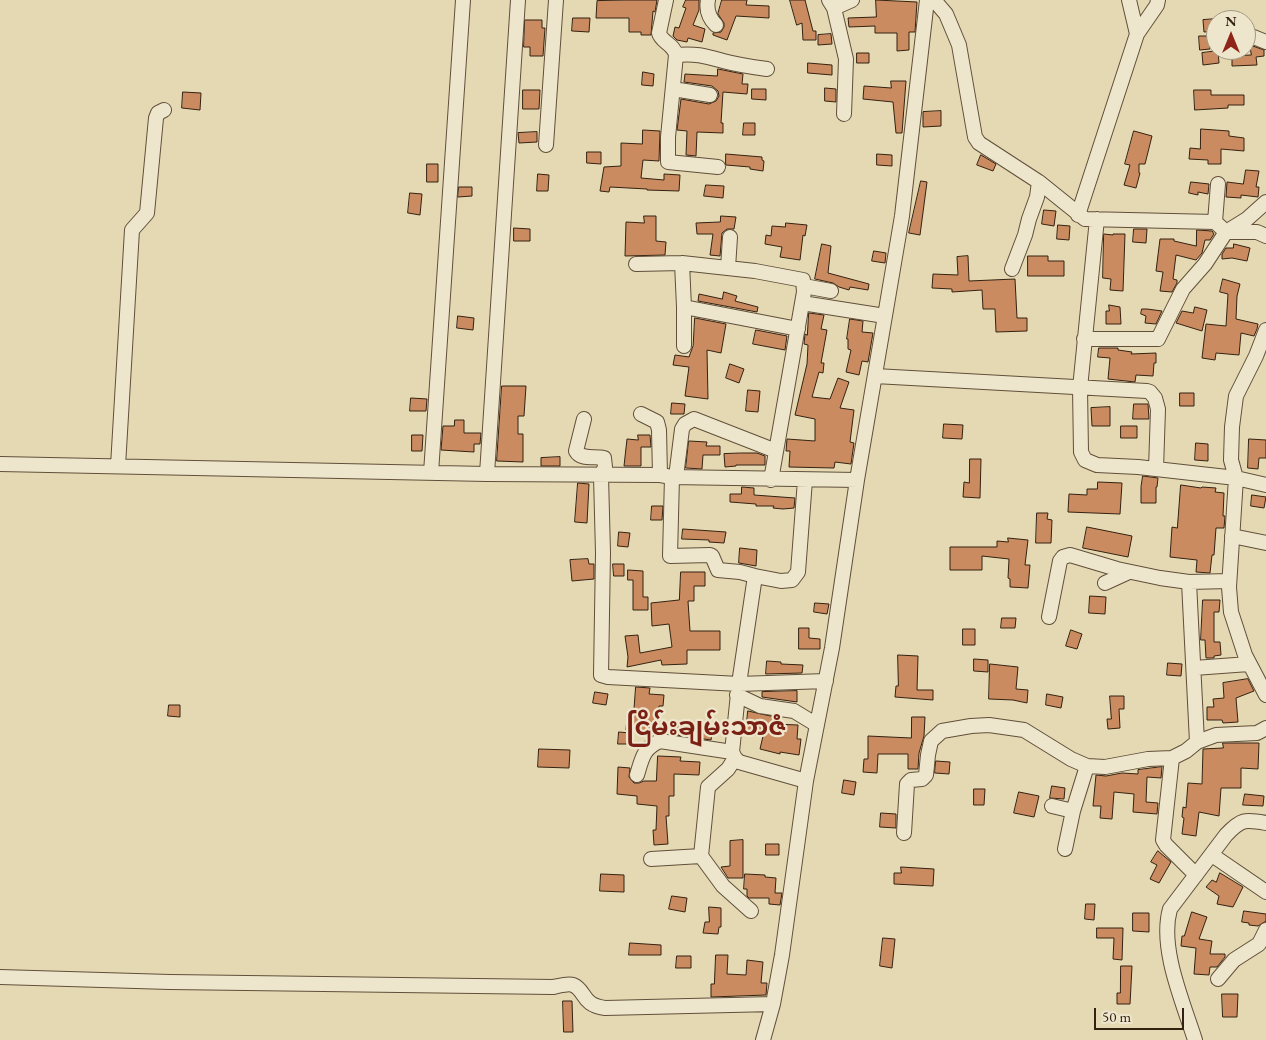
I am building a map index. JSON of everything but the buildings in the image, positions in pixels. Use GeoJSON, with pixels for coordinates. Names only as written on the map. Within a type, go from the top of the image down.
{"type":"FeatureCollection","features":[{"type":"Feature","properties":{"kind":"street"},"geometry":{"type":"LineString","coordinates":[[431,473],[463,0]]}},
{"type":"Feature","properties":{"kind":"street"},"geometry":{"type":"LineString","coordinates":[[487,474],[518,0]]}},
{"type":"Feature","properties":{"kind":"street"},"geometry":{"type":"LineString","coordinates":[[546,145],[556,0]]}},
{"type":"Feature","properties":{"kind":"street"},"geometry":{"type":"LineString","coordinates":[[666,0],[659,32],[660,36],[675,50],[676,55],[668,137],[668,162],[718,167]]}},
{"type":"Feature","properties":{"kind":"street"},"geometry":{"type":"LineString","coordinates":[[708,0],[707,8],[711,20],[716,24]]}},
{"type":"Feature","properties":{"kind":"street"},"geometry":{"type":"LineString","coordinates":[[844,114],[846,59],[831,4],[852,0]]}},
{"type":"Feature","properties":{"kind":"street"},"geometry":{"type":"LineString","coordinates":[[763,1040],[773,1004],[782,955],[806,781],[826,681],[857,480],[882,377],[885,316],[902,216],[927,0]]}},
{"type":"Feature","properties":{"kind":"street"},"geometry":{"type":"LineString","coordinates":[[934,0],[946,14],[959,45],[974,137],[979,143],[1040,182],[1078,215],[1085,219],[1215,222],[1226,232],[1257,232],[1266,236]]}},
{"type":"Feature","properties":{"kind":"street"},"geometry":{"type":"LineString","coordinates":[[1129,0],[1137,34]]}},
{"type":"Feature","properties":{"kind":"street"},"geometry":{"type":"LineString","coordinates":[[1078,215],[1137,34],[1157,5],[1158,0]]}},
{"type":"Feature","properties":{"kind":"street"},"geometry":{"type":"LineString","coordinates":[[676,55],[705,55],[724,61],[767,69]]}},
{"type":"Feature","properties":{"kind":"street"},"geometry":{"type":"LineString","coordinates":[[673,89],[710,95]]}},
{"type":"Feature","properties":{"kind":"street"},"geometry":{"type":"LineString","coordinates":[[118,466],[132,230],[147,213],[156,118],[158,113],[164,110]]}},
{"type":"Feature","properties":{"kind":"street"},"geometry":{"type":"LineString","coordinates":[[1012,269],[1037,198],[1040,182]]}},
{"type":"Feature","properties":{"kind":"street"},"geometry":{"type":"LineString","coordinates":[[1215,222],[1218,184]]}},
{"type":"Feature","properties":{"kind":"street"},"geometry":{"type":"LineString","coordinates":[[1084,339],[1158,338],[1183,289],[1205,264],[1226,232],[1247,219],[1266,202],[1266,196]]}},
{"type":"Feature","properties":{"kind":"street"},"geometry":{"type":"LineString","coordinates":[[1096,219],[1080,388],[1081,452],[1085,460],[1097,465],[1156,469],[1236,478],[1266,485]]}},
{"type":"Feature","properties":{"kind":"street"},"geometry":{"type":"LineString","coordinates":[[728,268],[730,237]]}},
{"type":"Feature","properties":{"kind":"street"},"geometry":{"type":"LineString","coordinates":[[682,263],[684,346]]}},
{"type":"Feature","properties":{"kind":"street"},"geometry":{"type":"LineString","coordinates":[[636,264],[682,263],[803,280],[804,286],[798,329],[770,480]]}},
{"type":"Feature","properties":{"kind":"street"},"geometry":{"type":"LineString","coordinates":[[804,286],[831,291]]}},
{"type":"Feature","properties":{"kind":"street"},"geometry":{"type":"LineString","coordinates":[[802,303],[885,316]]}},
{"type":"Feature","properties":{"kind":"street"},"geometry":{"type":"LineString","coordinates":[[684,307],[798,329]]}},
{"type":"Feature","properties":{"kind":"street"},"geometry":{"type":"LineString","coordinates":[[1266,330],[1256,356],[1236,396],[1232,427],[1231,460],[1236,478],[1229,581],[1231,612],[1245,655],[1266,695]]}},
{"type":"Feature","properties":{"kind":"street"},"geometry":{"type":"LineString","coordinates":[[882,377],[1150,392],[1155,398],[1158,409],[1156,469]]}},
{"type":"Feature","properties":{"kind":"street"},"geometry":{"type":"LineString","coordinates":[[641,414],[657,422],[669,477],[670,556],[710,554],[718,570],[740,572],[781,581],[792,580],[798,572],[805,480]]}},
{"type":"Feature","properties":{"kind":"street"},"geometry":{"type":"LineString","coordinates":[[584,419],[576,451],[581,457],[594,456],[604,458],[605,467],[601,476],[603,553],[601,675],[738,690],[826,681]]}},
{"type":"Feature","properties":{"kind":"street"},"geometry":{"type":"LineString","coordinates":[[669,477],[682,429],[685,424],[694,419],[776,451]]}},
{"type":"Feature","properties":{"kind":"street"},"geometry":{"type":"LineString","coordinates":[[0,464],[770,480],[857,480]]}},
{"type":"Feature","properties":{"kind":"street"},"geometry":{"type":"LineString","coordinates":[[1232,536],[1266,543]]}},
{"type":"Feature","properties":{"kind":"street"},"geometry":{"type":"LineString","coordinates":[[1049,617],[1060,560],[1070,555],[1129,572],[1189,582],[1229,581]]}},
{"type":"Feature","properties":{"kind":"street"},"geometry":{"type":"LineString","coordinates":[[1105,583],[1129,572]]}},
{"type":"Feature","properties":{"kind":"street"},"geometry":{"type":"LineString","coordinates":[[751,911],[722,886],[701,856],[708,787],[728,769],[734,755],[738,690],[755,576]]}},
{"type":"Feature","properties":{"kind":"street"},"geometry":{"type":"LineString","coordinates":[[1189,582],[1197,742]]}},
{"type":"Feature","properties":{"kind":"street"},"geometry":{"type":"LineString","coordinates":[[1194,668],[1249,664]]}},
{"type":"Feature","properties":{"kind":"street"},"geometry":{"type":"LineString","coordinates":[[738,690],[760,706],[794,711],[817,725]]}},
{"type":"Feature","properties":{"kind":"street"},"geometry":{"type":"LineString","coordinates":[[904,833],[907,784],[911,780],[922,779],[926,775],[931,741],[942,731],[971,726],[1008,726],[1024,730],[1070,759],[1087,766],[1104,767],[1148,759],[1172,758],[1186,751],[1197,742],[1216,736],[1257,733],[1266,728]]}},
{"type":"Feature","properties":{"kind":"street"},"geometry":{"type":"LineString","coordinates":[[637,775],[646,751],[652,744],[660,742],[734,755],[739,762],[806,781]]}},
{"type":"Feature","properties":{"kind":"street"},"geometry":{"type":"LineString","coordinates":[[1172,758],[1163,840],[1196,875]]}},
{"type":"Feature","properties":{"kind":"street"},"geometry":{"type":"LineString","coordinates":[[1066,849],[1074,811],[1087,766]]}},
{"type":"Feature","properties":{"kind":"street"},"geometry":{"type":"LineString","coordinates":[[1052,806],[1074,811]]}},
{"type":"Feature","properties":{"kind":"street"},"geometry":{"type":"LineString","coordinates":[[1195,1040],[1168,951],[1167,933],[1170,909],[1226,835],[1237,824],[1250,820],[1266,823]]}},
{"type":"Feature","properties":{"kind":"street"},"geometry":{"type":"LineString","coordinates":[[1212,855],[1266,892]]}},
{"type":"Feature","properties":{"kind":"street"},"geometry":{"type":"LineString","coordinates":[[651,859],[701,856]]}},
{"type":"Feature","properties":{"kind":"street"},"geometry":{"type":"LineString","coordinates":[[1218,979],[1234,960],[1259,944],[1266,930]]}},
{"type":"Feature","properties":{"kind":"street"},"geometry":{"type":"LineString","coordinates":[[0,978],[553,987],[573,985],[594,1006],[605,1008],[773,1004]]}},
{"type":"Feature","properties":{"kind":"district","name":"ငြိမ်းချမ်းသာဇံ"},"geometry":{"type":"Point","coordinates":[706,728]}}]}
